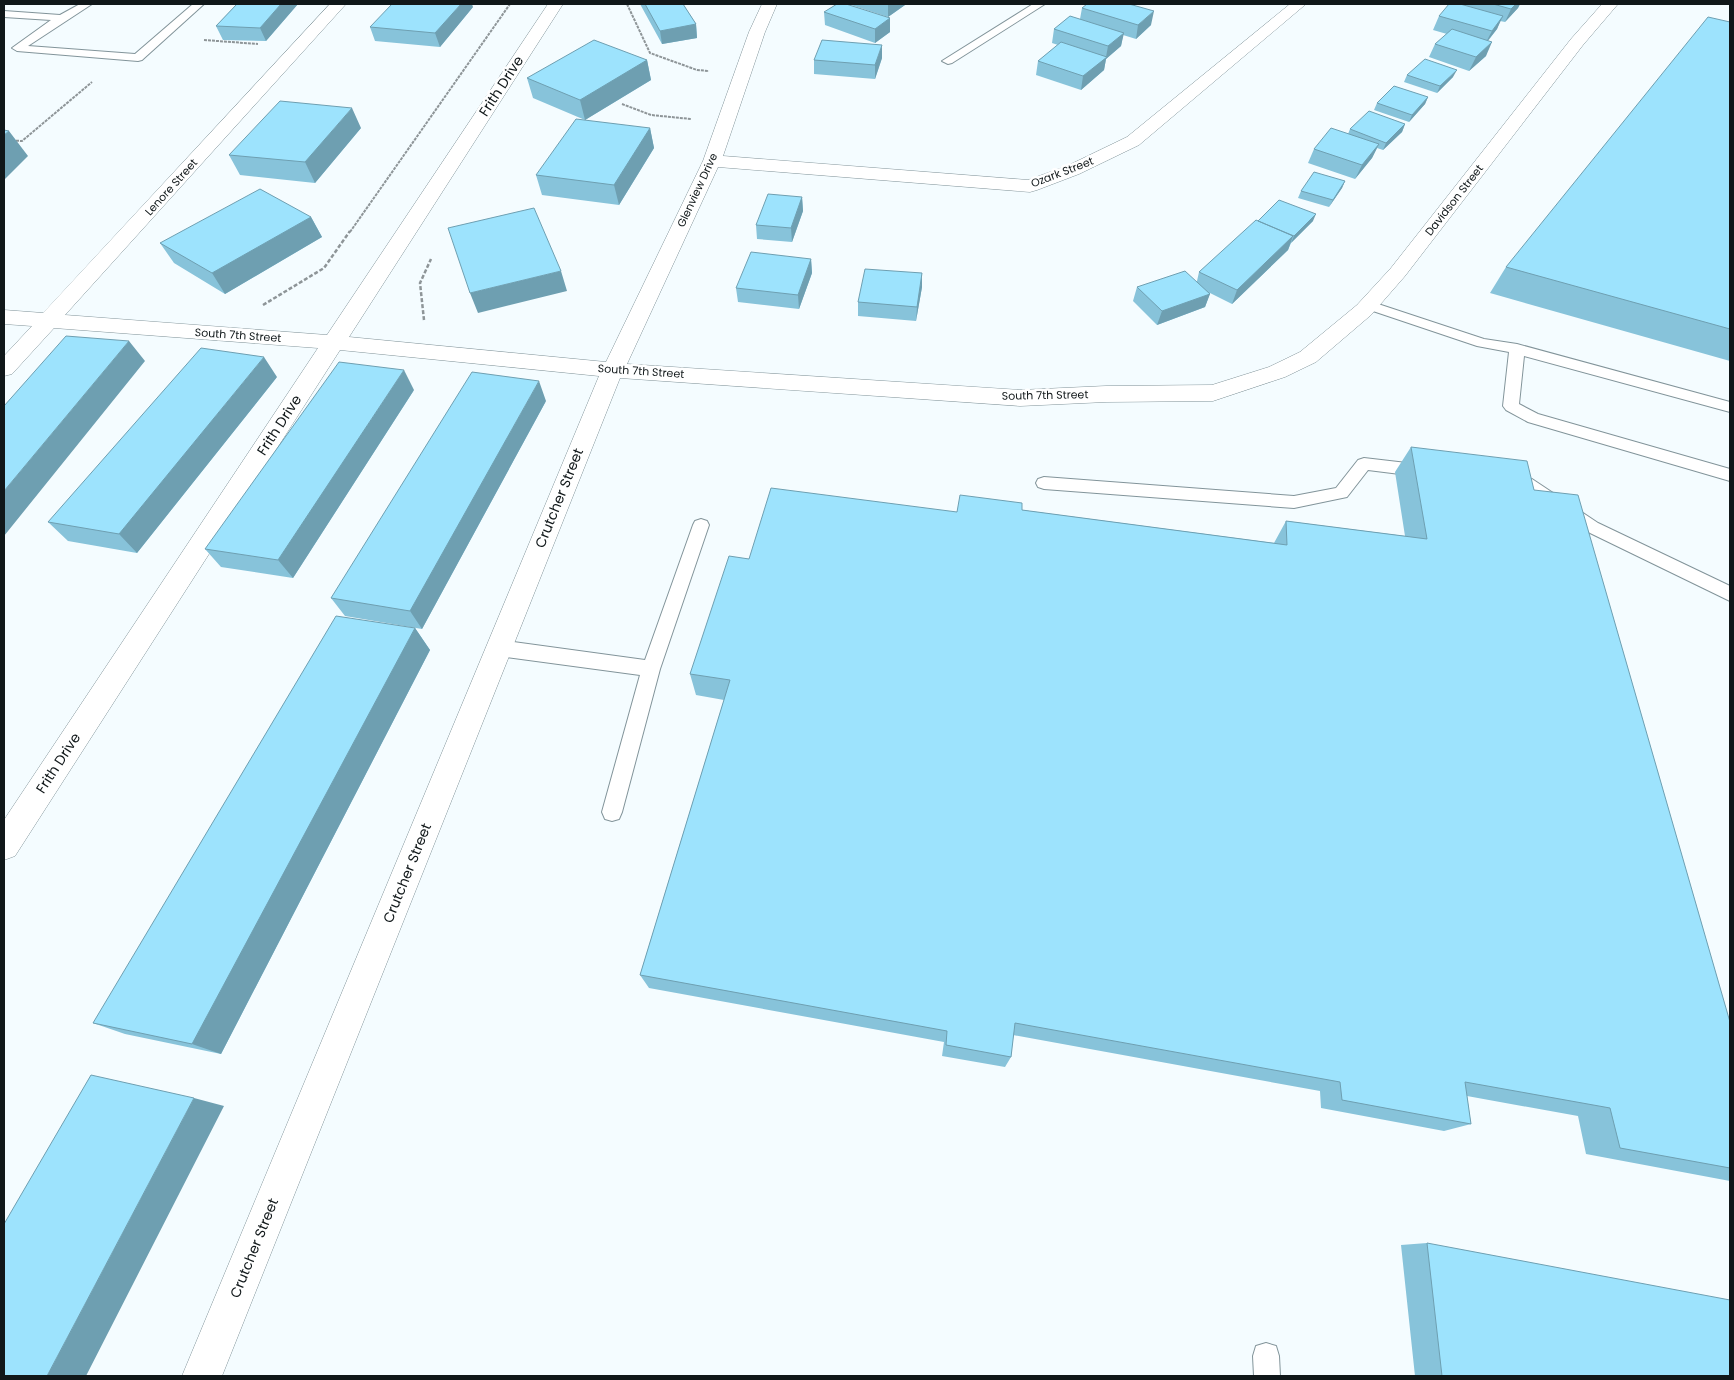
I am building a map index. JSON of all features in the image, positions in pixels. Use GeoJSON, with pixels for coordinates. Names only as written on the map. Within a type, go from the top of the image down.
{"type":"FeatureCollection","features":[{"type":"Feature","properties":{"kind":"street","name":"Lenore Street"},"geometry":{"type":"LineString","coordinates":[[4,369],[338,4]]}},
{"type":"Feature","properties":{"kind":"street","name":"Frith Drive"},"geometry":{"type":"LineString","coordinates":[[4,846],[555,4]]}},
{"type":"Feature","properties":{"kind":"street","name":"Glenview Drive"},"geometry":{"type":"LineString","coordinates":[[611,370],[712,161],[756,32],[768,4]]}},
{"type":"Feature","properties":{"kind":"street","name":"Ozark Street"},"geometry":{"type":"LineString","coordinates":[[712,161],[1030,186],[1073,170],[1133,141],[1299,4]]}},
{"type":"Feature","properties":{"kind":"street","name":"Davidson Street"},"geometry":{"type":"LineString","coordinates":[[1277,372],[1308,357],[1369,305],[1398,272],[1577,42],[1610,4]]}},
{"type":"Feature","properties":{"kind":"street","name":"South 7th Street"},"geometry":{"type":"LineString","coordinates":[[4,317],[333,342],[611,370],[1020,398],[1106,394],[1213,393],[1277,372]]}},
{"type":"Feature","properties":{"kind":"street","name":"Crutcher Street"},"geometry":{"type":"LineString","coordinates":[[202,1376],[611,370]]}},
{"type":"Feature","properties":{"kind":"lane"},"geometry":{"type":"LineString","coordinates":[[87,4],[62,18],[13,51],[138,58],[199,4]]}},
{"type":"Feature","properties":{"kind":"lane"},"geometry":{"type":"LineString","coordinates":[[948,61],[1040,4]]}},
{"type":"Feature","properties":{"kind":"lane"},"geometry":{"type":"LineString","coordinates":[[4,14],[62,18]]}},
{"type":"Feature","properties":{"kind":"lane"},"geometry":{"type":"LineString","coordinates":[[1369,305],[1482,342],[1517,349],[1730,407]]}},
{"type":"Feature","properties":{"kind":"lane"},"geometry":{"type":"LineString","coordinates":[[1517,349],[1511,406],[1533,418],[1730,475]]}},
{"type":"Feature","properties":{"kind":"lane"},"geometry":{"type":"LineString","coordinates":[[1044,483],[1294,502],[1341,493],[1364,464],[1440,473]]}},
{"type":"Feature","properties":{"kind":"lane"},"geometry":{"type":"LineString","coordinates":[[1498,479],[1526,483],[1592,527],[1730,594]]}},
{"type":"Feature","properties":{"kind":"lane"},"geometry":{"type":"LineString","coordinates":[[612,812],[651,670],[701,525]]}},
{"type":"Feature","properties":{"kind":"lane"},"geometry":{"type":"LineString","coordinates":[[499,648],[651,670]]}},
{"type":"Feature","properties":{"kind":"path"},"geometry":{"type":"LineString","coordinates":[[261,306],[324,268],[510,4]]}},
{"type":"Feature","properties":{"kind":"path"},"geometry":{"type":"LineString","coordinates":[[626,4],[650,53],[697,70],[712,71]]}},
{"type":"Feature","properties":{"kind":"path"},"geometry":{"type":"LineString","coordinates":[[204,40],[259,44]]}},
{"type":"Feature","properties":{"kind":"path"},"geometry":{"type":"LineString","coordinates":[[622,104],[651,115],[691,119]]}},
{"type":"Feature","properties":{"kind":"building"},"geometry":{"type":"Polygon","coordinates":[[[237,4],[281,4],[260,28],[216,26],[237,4]]]}},
{"type":"Feature","properties":{"kind":"building"},"geometry":{"type":"Polygon","coordinates":[[[392,4],[461,4],[435,33],[370,27],[392,4]]]}},
{"type":"Feature","properties":{"kind":"building"},"geometry":{"type":"Polygon","coordinates":[[[645,4],[683,4],[696,24],[660,31],[645,4]]]}},
{"type":"Feature","properties":{"kind":"building"},"geometry":{"type":"Polygon","coordinates":[[[837,4],[846,4],[890,18],[875,29],[824,12],[837,4]]]}},
{"type":"Feature","properties":{"kind":"building"},"geometry":{"type":"Polygon","coordinates":[[[1087,4],[1129,4],[1154,11],[1138,25],[1082,8],[1087,4]]]}},
{"type":"Feature","properties":{"kind":"building"},"geometry":{"type":"Polygon","coordinates":[[[1449,4],[1460,4],[1503,16],[1492,31],[1439,16],[1449,4]]]}},
{"type":"Feature","properties":{"kind":"building"},"geometry":{"type":"Polygon","coordinates":[[[1493,4],[1516,4],[1511,9],[1493,4]]]}},
{"type":"Feature","properties":{"kind":"building"},"geometry":{"type":"Polygon","coordinates":[[[1070,16],[1124,33],[1108,46],[1054,29],[1070,16]]]}},
{"type":"Feature","properties":{"kind":"building"},"geometry":{"type":"Polygon","coordinates":[[[1708,17],[1730,22],[1730,329],[1506,267],[1708,17]]]}},
{"type":"Feature","properties":{"kind":"building"},"geometry":{"type":"Polygon","coordinates":[[[1452,29],[1492,42],[1476,57],[1435,44],[1452,29]]]}},
{"type":"Feature","properties":{"kind":"building"},"geometry":{"type":"Polygon","coordinates":[[[594,40],[647,60],[580,100],[527,78],[594,40]]]}},
{"type":"Feature","properties":{"kind":"building"},"geometry":{"type":"Polygon","coordinates":[[[822,40],[882,45],[875,65],[814,60],[822,40]]]}},
{"type":"Feature","properties":{"kind":"building"},"geometry":{"type":"Polygon","coordinates":[[[1061,42],[1107,57],[1083,76],[1038,61],[1061,42]]]}},
{"type":"Feature","properties":{"kind":"building"},"geometry":{"type":"Polygon","coordinates":[[[1425,59],[1457,70],[1440,86],[1407,75],[1425,59]]]}},
{"type":"Feature","properties":{"kind":"building"},"geometry":{"type":"Polygon","coordinates":[[[1394,86],[1428,97],[1412,115],[1377,103],[1394,86]]]}},
{"type":"Feature","properties":{"kind":"building"},"geometry":{"type":"Polygon","coordinates":[[[280,101],[352,108],[305,162],[229,155],[280,101]]]}},
{"type":"Feature","properties":{"kind":"building"},"geometry":{"type":"Polygon","coordinates":[[[1369,111],[1405,124],[1386,143],[1350,129],[1369,111]]]}},
{"type":"Feature","properties":{"kind":"building"},"geometry":{"type":"Polygon","coordinates":[[[576,119],[650,128],[614,185],[536,175],[576,119]]]}},
{"type":"Feature","properties":{"kind":"building"},"geometry":{"type":"Polygon","coordinates":[[[1331,128],[1379,144],[1362,165],[1314,149],[1331,128]]]}},
{"type":"Feature","properties":{"kind":"building"},"geometry":{"type":"Polygon","coordinates":[[[1314,172],[1345,181],[1333,200],[1301,191],[1314,172]]]}},
{"type":"Feature","properties":{"kind":"building"},"geometry":{"type":"Polygon","coordinates":[[[260,189],[311,217],[212,273],[160,243],[260,189]]]}},
{"type":"Feature","properties":{"kind":"building"},"geometry":{"type":"Polygon","coordinates":[[[768,194],[802,197],[791,228],[756,225],[768,194]]]}},
{"type":"Feature","properties":{"kind":"building"},"geometry":{"type":"Polygon","coordinates":[[[1279,200],[1316,214],[1294,236],[1258,221],[1279,200]]]}},
{"type":"Feature","properties":{"kind":"building"},"geometry":{"type":"Polygon","coordinates":[[[534,208],[561,271],[470,293],[448,228],[534,208]]]}},
{"type":"Feature","properties":{"kind":"building"},"geometry":{"type":"Polygon","coordinates":[[[1256,220],[1293,236],[1237,290],[1199,272],[1256,220]]]}},
{"type":"Feature","properties":{"kind":"building"},"geometry":{"type":"Polygon","coordinates":[[[751,252],[811,259],[798,295],[736,288],[751,252]]]}},
{"type":"Feature","properties":{"kind":"building"},"geometry":{"type":"Polygon","coordinates":[[[865,269],[922,273],[917,307],[858,302],[865,269]]]}},
{"type":"Feature","properties":{"kind":"building"},"geometry":{"type":"Polygon","coordinates":[[[1185,271],[1210,294],[1162,311],[1137,287],[1185,271]]]}},
{"type":"Feature","properties":{"kind":"building"},"geometry":{"type":"Polygon","coordinates":[[[66,336],[129,341],[4,491],[4,406],[66,336]]]}},
{"type":"Feature","properties":{"kind":"building"},"geometry":{"type":"Polygon","coordinates":[[[201,348],[264,357],[119,534],[48,522],[201,348]]]}},
{"type":"Feature","properties":{"kind":"building"},"geometry":{"type":"Polygon","coordinates":[[[339,362],[404,370],[278,560],[205,549],[339,362]]]}},
{"type":"Feature","properties":{"kind":"building"},"geometry":{"type":"Polygon","coordinates":[[[472,372],[539,381],[410,611],[331,598],[472,372]]]}},
{"type":"Feature","properties":{"kind":"building"},"geometry":{"type":"Polygon","coordinates":[[[1411,447],[1527,461],[1534,490],[1578,495],[1730,1022],[1730,1168],[1620,1148],[1610,1108],[1465,1082],[1471,1124],[1342,1100],[1340,1082],[1015,1023],[1011,1057],[946,1045],[947,1031],[640,975],[730,680],[690,674],[729,556],[749,559],[771,488],[957,512],[960,495],[1022,503],[1022,510],[1287,545],[1286,521],[1427,539],[1411,447]]]}},
{"type":"Feature","properties":{"kind":"building"},"geometry":{"type":"Polygon","coordinates":[[[336,616],[415,628],[192,1044],[93,1023],[336,616]]]}},
{"type":"Feature","properties":{"kind":"building"},"geometry":{"type":"Polygon","coordinates":[[[91,1075],[194,1098],[47,1376],[4,1376],[4,1224],[91,1075]]]}},
{"type":"Feature","properties":{"kind":"building"},"geometry":{"type":"Polygon","coordinates":[[[1427,1243],[1730,1300],[1730,1376],[1442,1376],[1427,1243]]]}}]}
